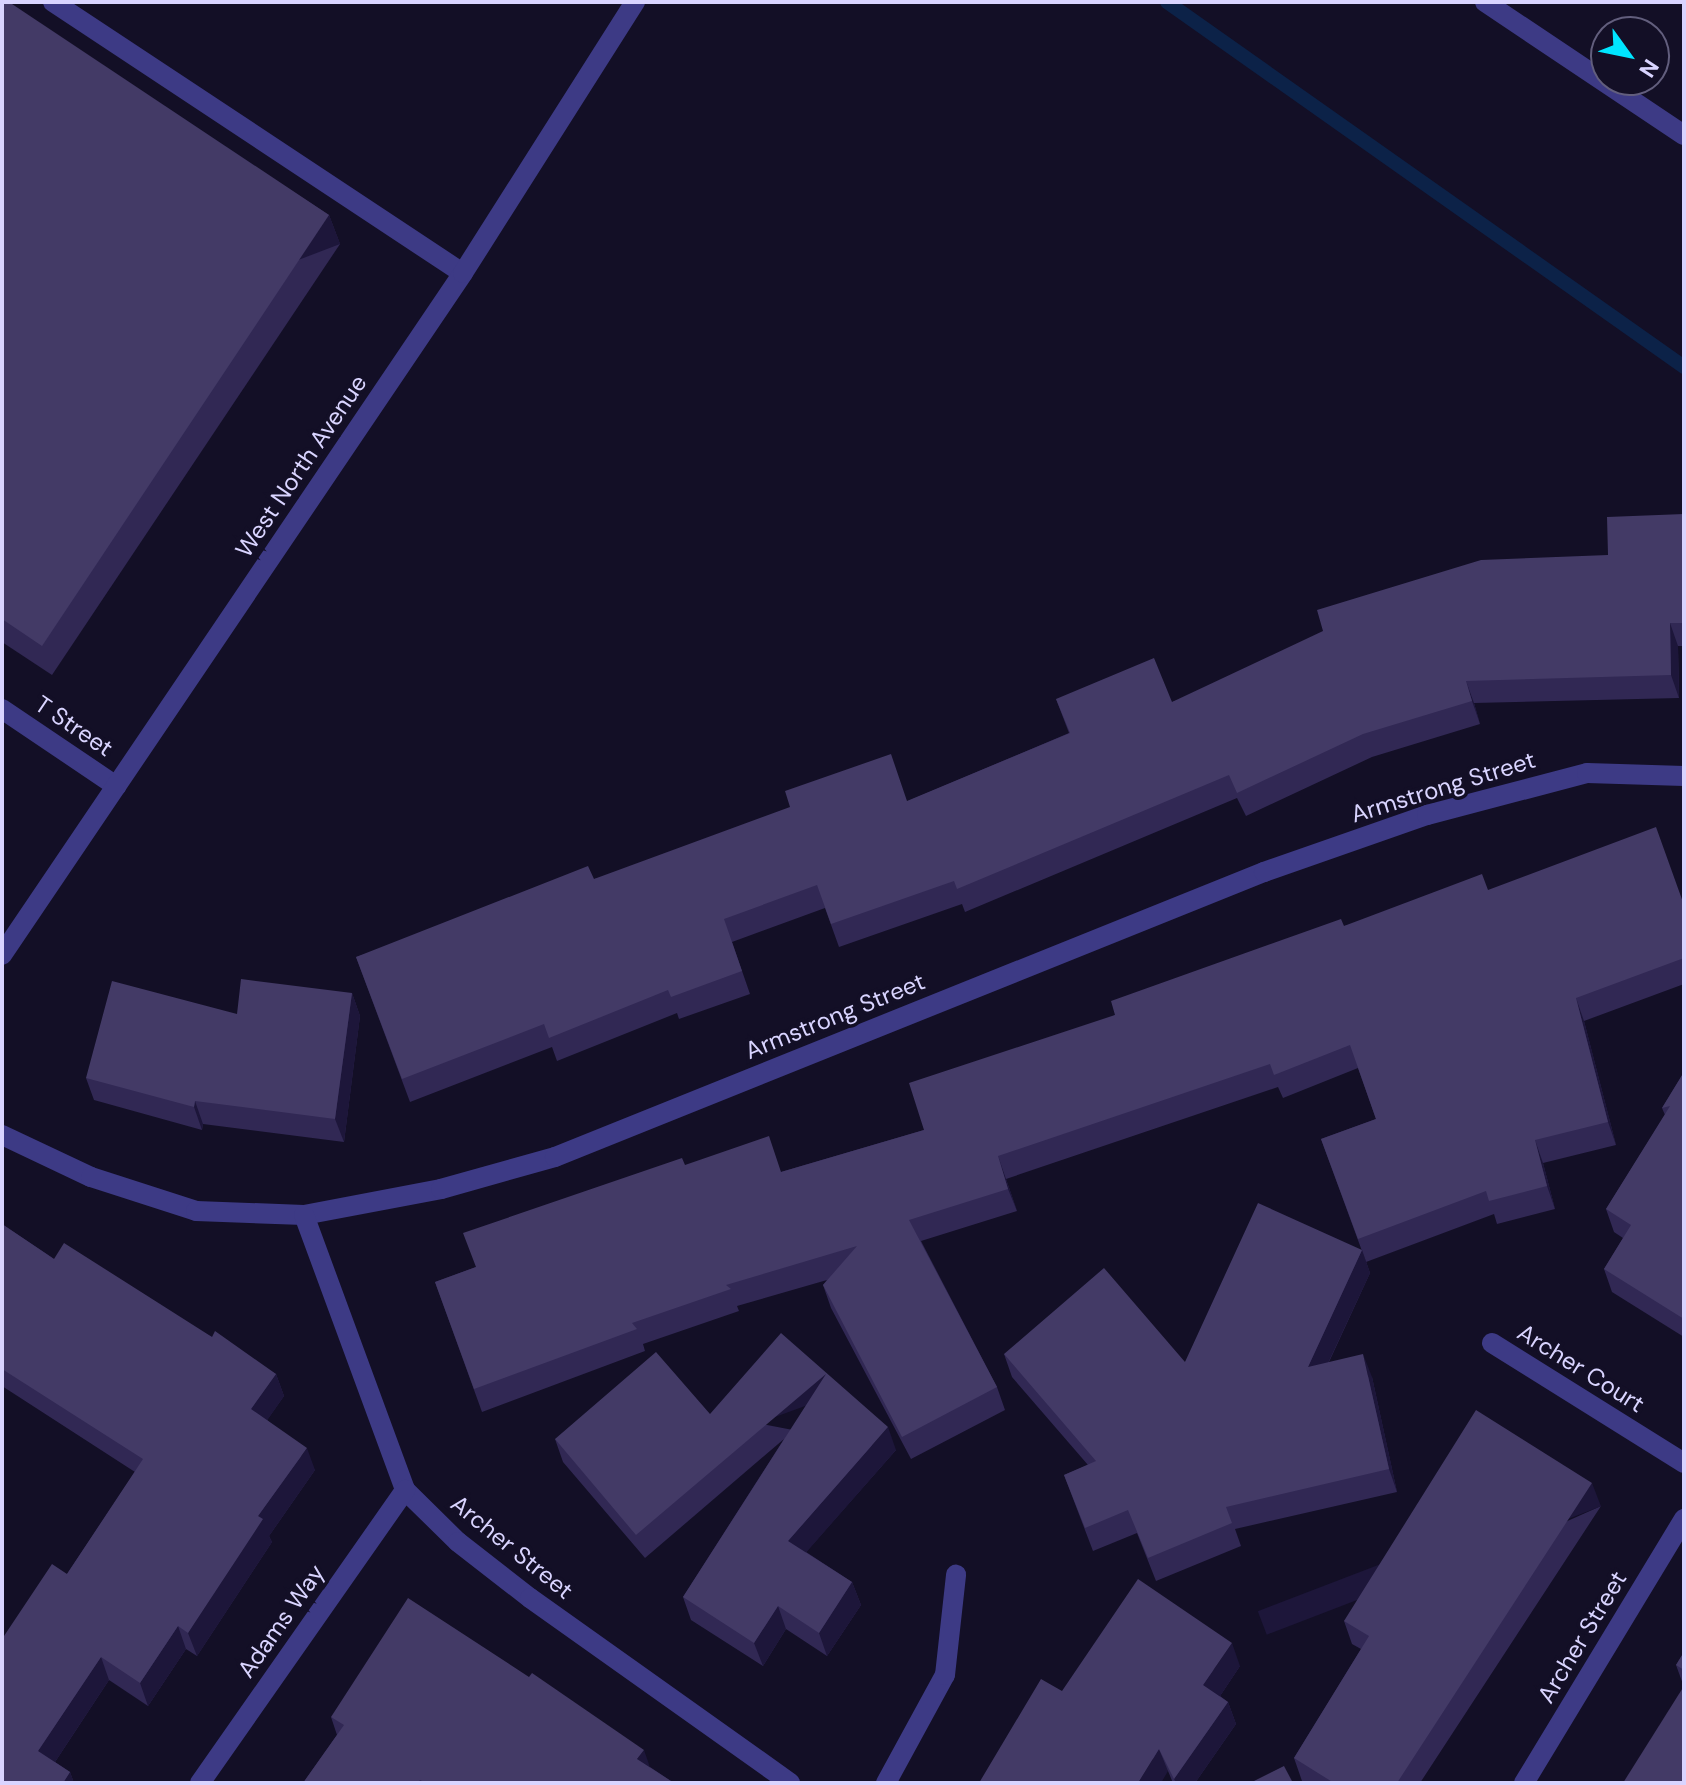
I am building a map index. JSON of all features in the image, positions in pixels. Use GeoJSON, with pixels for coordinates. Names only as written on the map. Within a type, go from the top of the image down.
{"type":"FeatureCollection","features":[{"type":"Feature","properties":{"kind":"street"},"geometry":{"type":"LineString","coordinates":[[53,2],[463,273]]}},
{"type":"Feature","properties":{"kind":"street","name":"West North Avenue"},"geometry":{"type":"LineString","coordinates":[[2,955],[463,273],[635,2]]}},
{"type":"Feature","properties":{"kind":"street"},"geometry":{"type":"LineString","coordinates":[[1485,2],[1684,135]]}},
{"type":"Feature","properties":{"kind":"street","name":"T Street"},"geometry":{"type":"LineString","coordinates":[[2,709],[116,786]]}},
{"type":"Feature","properties":{"kind":"street","name":"Armstrong Street"},"geometry":{"type":"LineString","coordinates":[[2,1135],[91,1177],[196,1211],[304,1215],[441,1189],[555,1157],[1264,872],[1427,815],[1587,773],[1684,776]]}},
{"type":"Feature","properties":{"kind":"street","name":"Archer Street"},"geometry":{"type":"LineString","coordinates":[[304,1215],[405,1490],[458,1542],[530,1598],[790,1783]]}},
{"type":"Feature","properties":{"kind":"street","name":"Archer Court"},"geometry":{"type":"LineString","coordinates":[[1492,1343],[1684,1463]]}},
{"type":"Feature","properties":{"kind":"street","name":"Adams Way"},"geometry":{"type":"LineString","coordinates":[[200,1783],[405,1490]]}},
{"type":"Feature","properties":{"kind":"street","name":"Archer Street"},"geometry":{"type":"LineString","coordinates":[[1524,1783],[1684,1519]]}},
{"type":"Feature","properties":{"kind":"street"},"geometry":{"type":"LineString","coordinates":[[886,1783],[945,1675],[956,1575]]}},
{"type":"Feature","properties":{"kind":"building"},"geometry":{"type":"Polygon","coordinates":[[[2,2],[9,2],[329,215],[42,646],[2,619],[2,2]]]}},
{"type":"Feature","properties":{"kind":"building"},"geometry":{"type":"Polygon","coordinates":[[[1684,514],[1684,623],[1670,623],[1671,675],[1466,681],[1472,701],[1363,734],[1237,793],[1229,775],[957,889],[954,881],[831,924],[817,885],[724,919],[742,971],[671,997],[668,990],[549,1038],[544,1024],[402,1079],[356,957],[588,866],[594,879],[790,807],[785,791],[891,754],[907,801],[1070,733],[1056,699],[1154,658],[1172,702],[1323,631],[1317,610],[1481,560],[1608,555],[1607,517],[1684,514]]]}},
{"type":"Feature","properties":{"kind":"building"},"geometry":{"type":"Polygon","coordinates":[[[1656,827],[1684,905],[1684,958],[1576,998],[1608,1122],[1535,1140],[1547,1186],[1489,1201],[1486,1191],[1358,1239],[1321,1139],[1376,1119],[1350,1045],[1274,1075],[1270,1064],[998,1156],[1008,1189],[909,1220],[997,1387],[902,1437],[823,1285],[857,1246],[726,1285],[731,1289],[632,1323],[637,1329],[474,1389],[435,1282],[476,1267],[463,1233],[682,1158],[685,1165],[769,1136],[781,1172],[924,1130],[909,1083],[1115,1015],[1111,1001],[1341,919],[1344,926],[1482,874],[1488,890],[1656,827]]]}},
{"type":"Feature","properties":{"kind":"building"},"geometry":{"type":"Polygon","coordinates":[[[241,979],[352,993],[335,1119],[195,1101],[194,1107],[86,1078],[112,981],[237,1014],[241,979]]]}},
{"type":"Feature","properties":{"kind":"building"},"geometry":{"type":"Polygon","coordinates":[[[1684,1072],[1684,1319],[1604,1269],[1631,1225],[1606,1209],[1670,1106],[1662,1108],[1684,1072]]]}},
{"type":"Feature","properties":{"kind":"building"},"geometry":{"type":"Polygon","coordinates":[[[1258,1203],[1362,1250],[1308,1367],[1363,1354],[1389,1469],[1226,1507],[1232,1523],[1148,1558],[1128,1510],[1085,1528],[1064,1475],[1096,1461],[1004,1354],[1104,1268],[1185,1362],[1258,1203]]]}},
{"type":"Feature","properties":{"kind":"building"},"geometry":{"type":"Polygon","coordinates":[[[2,1224],[54,1259],[64,1243],[212,1337],[215,1331],[276,1374],[251,1409],[307,1448],[258,1516],[263,1519],[188,1633],[178,1626],[140,1683],[101,1657],[38,1751],[70,1772],[63,1783],[2,1783],[2,1639],[52,1564],[67,1574],[143,1459],[2,1369],[2,1224]]]}},
{"type":"Feature","properties":{"kind":"building"},"geometry":{"type":"Polygon","coordinates":[[[781,1333],[888,1427],[788,1541],[852,1582],[819,1633],[778,1606],[754,1643],[683,1597],[826,1374],[636,1535],[555,1439],[656,1352],[710,1414],[781,1333]]]}},
{"type":"Feature","properties":{"kind":"building"},"geometry":{"type":"Polygon","coordinates":[[[1476,1410],[1592,1483],[1397,1783],[1334,1783],[1294,1758],[1369,1636],[1344,1621],[1476,1410]]]}},
{"type":"Feature","properties":{"kind":"building"},"geometry":{"type":"Polygon","coordinates":[[[1138,1579],[1232,1643],[1203,1685],[1228,1702],[1174,1779],[1159,1749],[1138,1783],[979,1783],[1041,1679],[1062,1691],[1138,1579]]]}},
{"type":"Feature","properties":{"kind":"building"},"geometry":{"type":"Polygon","coordinates":[[[408,1598],[529,1677],[532,1673],[644,1750],[637,1759],[674,1783],[426,1783],[420,1780],[418,1783],[303,1783],[344,1725],[331,1717],[408,1598]]]}},
{"type":"Feature","properties":{"kind":"building"},"geometry":{"type":"Polygon","coordinates":[[[1684,1652],[1684,1670],[1676,1665],[1684,1652]]]}},
{"type":"Feature","properties":{"kind":"building"},"geometry":{"type":"Polygon","coordinates":[[[1684,1686],[1684,1783],[1623,1783],[1684,1686]]]}},
{"type":"Feature","properties":{"kind":"building"},"geometry":{"type":"Polygon","coordinates":[[[1284,1766],[1293,1783],[1250,1783],[1284,1766]]]}},
{"type":"Feature","properties":{"kind":"waterway"},"geometry":{"type":"LineString","coordinates":[[1167,2],[1684,367]]}}]}
